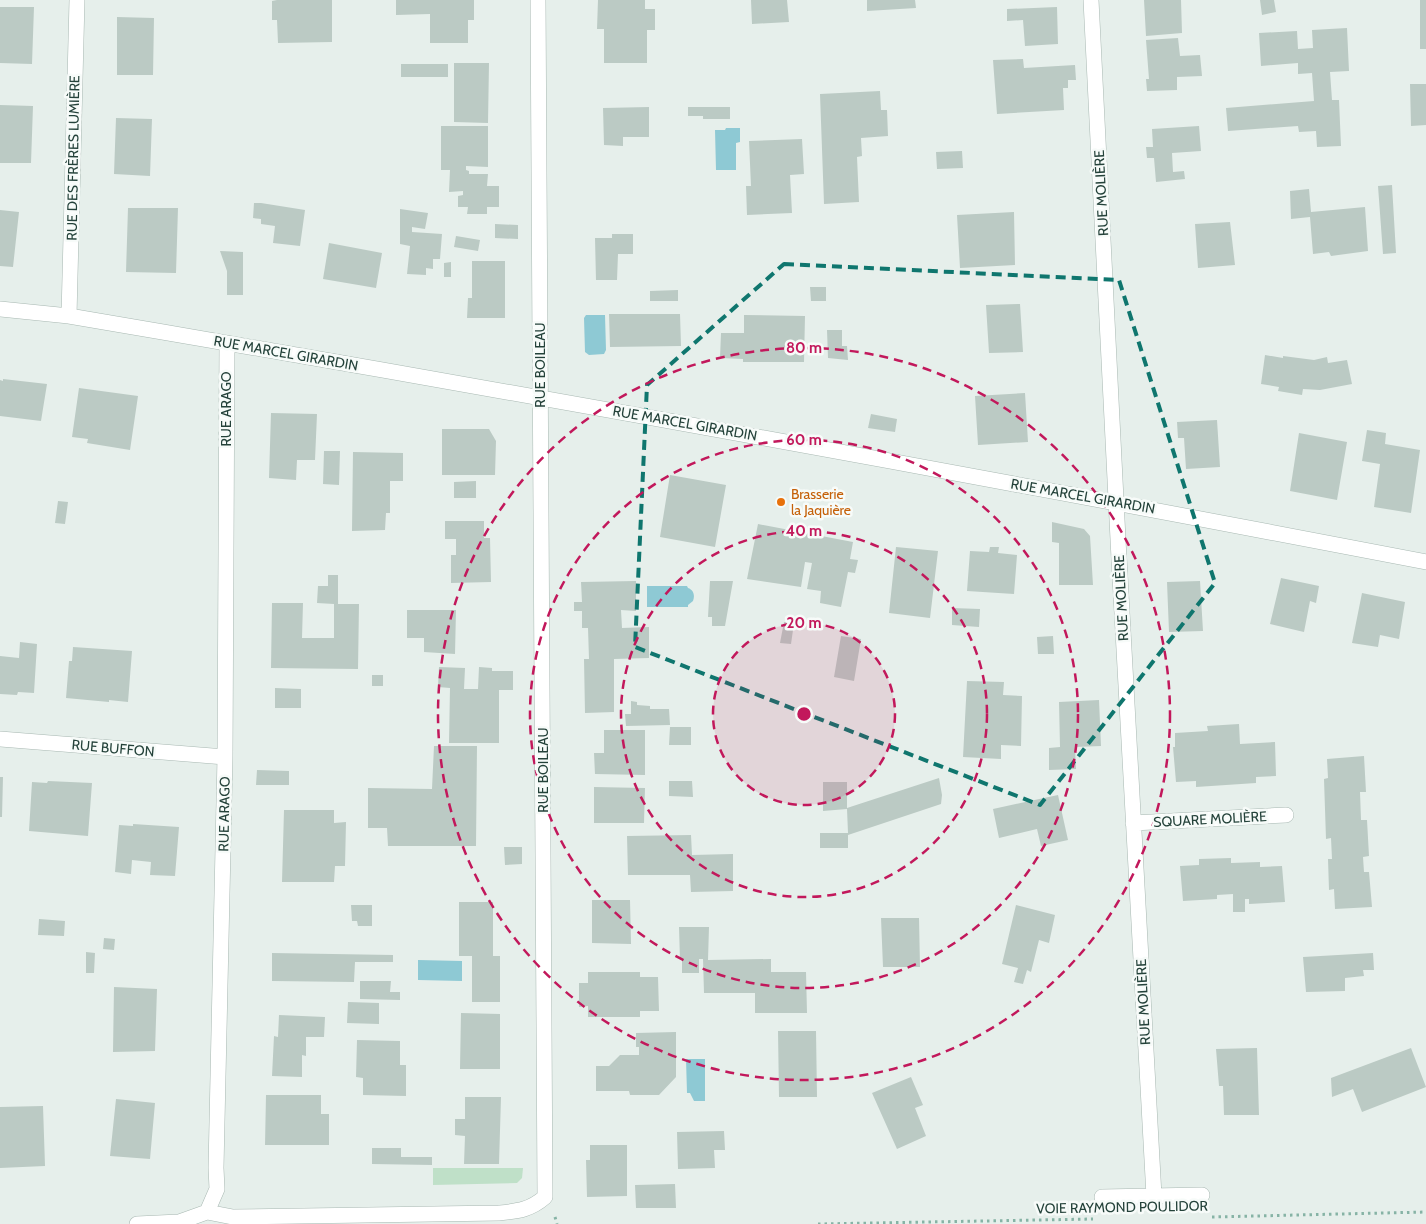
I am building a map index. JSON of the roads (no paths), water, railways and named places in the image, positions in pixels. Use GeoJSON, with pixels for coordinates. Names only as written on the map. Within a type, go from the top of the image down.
{"type":"FeatureCollection","features":[{"type":"Feature","properties":{"kind":"street","name":"RUE DES FRÈRES LUMIÈRE"},"geometry":{"type":"LineString","coordinates":[[69,316],[77,0]]}},
{"type":"Feature","properties":{"kind":"street","name":"RUE BOILEAU"},"geometry":{"type":"LineString","coordinates":[[207,1212],[234,1217],[499,1213],[524,1210],[537,1204],[545,1197],[538,0]]}},
{"type":"Feature","properties":{"kind":"street","name":"RUE MOLIÈRE"},"geometry":{"type":"LineString","coordinates":[[1091,0],[1154,1196]]}},
{"type":"Feature","properties":{"kind":"street","name":"RUE MARCEL GIRARDIN"},"geometry":{"type":"LineString","coordinates":[[0,308],[69,316],[541,397],[1116,502],[1426,562]]}},
{"type":"Feature","properties":{"kind":"street","name":"RUE ARAGO"},"geometry":{"type":"LineString","coordinates":[[207,1212],[217,1189],[216,1159],[225,758],[227,343]]}},
{"type":"Feature","properties":{"kind":"street","name":"RUE BUFFON"},"geometry":{"type":"LineString","coordinates":[[0,739],[225,758]]}},
{"type":"Feature","properties":{"kind":"street","name":"SQUARE MOLIÈRE"},"geometry":{"type":"LineString","coordinates":[[1133,823],[1286,815]]}},
{"type":"Feature","properties":{"kind":"street"},"geometry":{"type":"LineString","coordinates":[[1102,1197],[1202,1195]]}},
{"type":"Feature","properties":{"kind":"street"},"geometry":{"type":"LineString","coordinates":[[137,1224],[179,1222],[207,1212]]}},
{"type":"Feature","properties":{"kind":"water"},"geometry":{"type":"Polygon","coordinates":[[[726,128],[740,128],[740,142],[736,143],[736,170],[716,170],[715,130],[725,130],[726,128]]]}},
{"type":"Feature","properties":{"kind":"water"},"geometry":{"type":"Polygon","coordinates":[[[586,315],[605,315],[606,350],[604,354],[589,355],[585,352],[584,318],[586,315]]]}},
{"type":"Feature","properties":{"kind":"water"},"geometry":{"type":"Polygon","coordinates":[[[647,586],[687,586],[693,592],[694,599],[688,607],[647,607],[647,586]]]}},
{"type":"Feature","properties":{"kind":"water"},"geometry":{"type":"Polygon","coordinates":[[[418,960],[462,961],[462,981],[418,980],[418,960]]]}},
{"type":"Feature","properties":{"kind":"water"},"geometry":{"type":"Polygon","coordinates":[[[686,1059],[705,1059],[705,1101],[694,1101],[690,1093],[687,1093],[686,1059]]]}},
{"type":"Feature","properties":{"kind":"place","name":"Brasserie la Jaquière"},"geometry":{"type":"Point","coordinates":[781,502]}}]}
